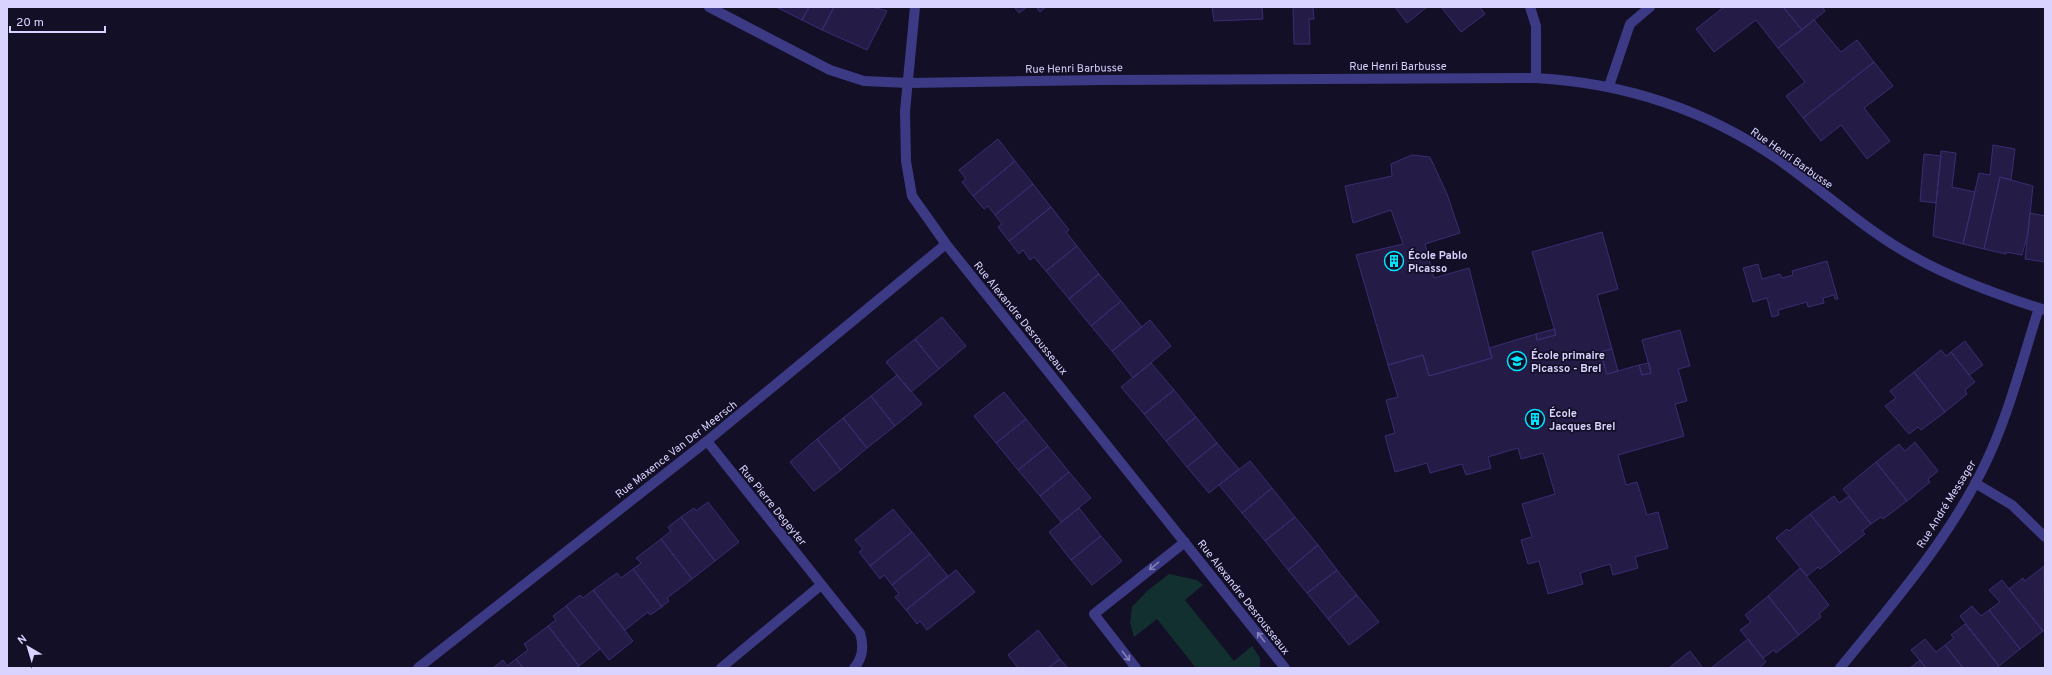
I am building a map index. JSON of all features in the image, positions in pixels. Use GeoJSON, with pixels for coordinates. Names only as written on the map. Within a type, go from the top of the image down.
{"type":"FeatureCollection","features":[{"type":"Feature","properties":{"kind":"street","name":"Rue Henri Barbusse"},"geometry":{"type":"LineString","coordinates":[[709,7],[837,72],[864,81],[908,83],[1104,80],[1536,78],[1609,86],[1673,104],[1729,131],[1778,160],[1868,228],[1916,258],[1970,283],[2042,309]]}},
{"type":"Feature","properties":{"kind":"street","name":"Rue Alexandre Desrousseaux"},"geometry":{"type":"LineString","coordinates":[[914,7],[905,111],[906,161],[912,196],[946,244],[1285,668]]}},
{"type":"Feature","properties":{"kind":"street"},"geometry":{"type":"LineString","coordinates":[[1530,7],[1536,26],[1536,78]]}},
{"type":"Feature","properties":{"kind":"street"},"geometry":{"type":"LineString","coordinates":[[1609,86],[1630,24],[1650,7]]}},
{"type":"Feature","properties":{"kind":"street","name":"Rue Maxence Van Der Meersch"},"geometry":{"type":"LineString","coordinates":[[418,668],[707,441],[946,244]]}},
{"type":"Feature","properties":{"kind":"street","name":"Rue André Messager"},"geometry":{"type":"LineString","coordinates":[[1840,668],[1931,552],[1975,484],[1994,444],[2042,309]]}},
{"type":"Feature","properties":{"kind":"street","name":"Rue Pierre Degeyter"},"geometry":{"type":"LineString","coordinates":[[707,441],[860,633],[862,642],[860,659],[854,668]]}},
{"type":"Feature","properties":{"kind":"street"},"geometry":{"type":"LineString","coordinates":[[1975,484],[2012,505],[2045,537]]}},
{"type":"Feature","properties":{"kind":"street","name":"Rue Alexandre Desrousseaux"},"geometry":{"type":"LineString","coordinates":[[1136,668],[1094,614],[1185,542]]}},
{"type":"Feature","properties":{"kind":"street"},"geometry":{"type":"LineString","coordinates":[[721,668],[821,585]]}},
{"type":"Feature","properties":{"kind":"green space"},"geometry":{"type":"Polygon","coordinates":[[[1169,574],[1197,580],[1203,585],[1185,600],[1234,661],[1252,646],[1260,658],[1260,668],[1196,668],[1157,619],[1134,637],[1130,623],[1132,607],[1147,591],[1169,574]]]}},
{"type":"Feature","properties":{"kind":"building"},"geometry":{"type":"Polygon","coordinates":[[[776,7],[809,7],[802,20],[776,7]]]}},
{"type":"Feature","properties":{"kind":"building"},"geometry":{"type":"Polygon","coordinates":[[[809,7],[834,7],[822,30],[802,20],[809,7]]]}},
{"type":"Feature","properties":{"kind":"building"},"geometry":{"type":"Polygon","coordinates":[[[834,7],[872,7],[887,11],[867,50],[822,30],[834,7]]]}},
{"type":"Feature","properties":{"kind":"building"},"geometry":{"type":"Polygon","coordinates":[[[1014,7],[1027,7],[1019,13],[1014,7]]]}},
{"type":"Feature","properties":{"kind":"building"},"geometry":{"type":"Polygon","coordinates":[[[1036,7],[1046,7],[1040,12],[1036,7]]]}},
{"type":"Feature","properties":{"kind":"building"},"geometry":{"type":"Polygon","coordinates":[[[1212,7],[1262,7],[1263,19],[1214,21],[1212,7]]]}},
{"type":"Feature","properties":{"kind":"building"},"geometry":{"type":"Polygon","coordinates":[[[1293,7],[1313,7],[1314,19],[1309,19],[1310,44],[1294,44],[1293,7]]]}},
{"type":"Feature","properties":{"kind":"building"},"geometry":{"type":"Polygon","coordinates":[[[1395,7],[1427,7],[1407,23],[1395,7]]]}},
{"type":"Feature","properties":{"kind":"building"},"geometry":{"type":"Polygon","coordinates":[[[1441,7],[1480,7],[1485,14],[1461,32],[1441,7]]]}},
{"type":"Feature","properties":{"kind":"building"},"geometry":{"type":"Polygon","coordinates":[[[1724,7],[1783,7],[1802,30],[1778,48],[1756,20],[1714,52],[1696,29],[1724,7]]]}},
{"type":"Feature","properties":{"kind":"building"},"geometry":{"type":"Polygon","coordinates":[[[1783,7],[1822,7],[1825,11],[1802,30],[1783,7]]]}},
{"type":"Feature","properties":{"kind":"building"},"geometry":{"type":"Polygon","coordinates":[[[1814,20],[1841,52],[1857,40],[1874,62],[1803,118],[1786,96],[1805,82],[1778,48],[1814,20]]]}},
{"type":"Feature","properties":{"kind":"building"},"geometry":{"type":"Polygon","coordinates":[[[1874,62],[1893,86],[1864,108],[1890,141],[1867,159],[1841,125],[1821,141],[1803,118],[1874,62]]]}},
{"type":"Feature","properties":{"kind":"building"},"geometry":{"type":"Polygon","coordinates":[[[998,139],[1015,161],[973,196],[962,182],[966,179],[959,170],[998,139]]]}},
{"type":"Feature","properties":{"kind":"building"},"geometry":{"type":"Polygon","coordinates":[[[1993,145],[2015,149],[2011,180],[2000,177],[1984,249],[1963,244],[1979,173],[1990,175],[1993,145]]]}},
{"type":"Feature","properties":{"kind":"building"},"geometry":{"type":"Polygon","coordinates":[[[1941,151],[1956,153],[1952,187],[1975,192],[1963,244],[1933,236],[1941,151]]]}},
{"type":"Feature","properties":{"kind":"building"},"geometry":{"type":"Polygon","coordinates":[[[1924,154],[1941,156],[1936,203],[1920,201],[1924,154]]]}},
{"type":"Feature","properties":{"kind":"building","name":"École Pablo Picasso"},"geometry":{"type":"Polygon","coordinates":[[[1412,155],[1430,157],[1447,194],[1460,233],[1425,244],[1434,278],[1469,268],[1492,358],[1429,376],[1423,355],[1388,365],[1356,255],[1403,244],[1391,210],[1353,223],[1345,186],[1392,176],[1391,164],[1412,155]]]}},
{"type":"Feature","properties":{"kind":"building"},"geometry":{"type":"Polygon","coordinates":[[[1015,161],[1033,184],[995,215],[988,206],[984,209],[973,196],[1015,161]]]}},
{"type":"Feature","properties":{"kind":"building"},"geometry":{"type":"Polygon","coordinates":[[[2000,177],[2033,186],[2028,233],[2022,255],[2006,252],[2006,254],[1984,249],[2000,177]]]}},
{"type":"Feature","properties":{"kind":"building"},"geometry":{"type":"Polygon","coordinates":[[[1033,184],[1051,207],[1009,241],[998,227],[1002,224],[995,215],[1033,184]]]}},
{"type":"Feature","properties":{"kind":"building"},"geometry":{"type":"Polygon","coordinates":[[[1051,207],[1069,230],[1066,232],[1077,246],[1046,271],[1034,257],[1030,260],[1023,250],[1019,254],[1009,241],[1051,207]]]}},
{"type":"Feature","properties":{"kind":"building"},"geometry":{"type":"Polygon","coordinates":[[[2030,213],[2045,216],[2045,262],[2025,259],[2030,213]]]}},
{"type":"Feature","properties":{"kind":"building","name":"École Jacques Brel"},"geometry":{"type":"Polygon","coordinates":[[[1602,232],[1618,289],[1597,295],[1612,349],[1600,352],[1607,374],[1639,365],[1642,375],[1651,373],[1642,340],[1680,330],[1690,366],[1678,369],[1687,401],[1675,404],[1684,436],[1618,455],[1626,485],[1637,482],[1647,515],[1658,512],[1668,548],[1635,557],[1638,568],[1613,575],[1610,564],[1580,573],[1583,584],[1548,594],[1539,561],[1528,564],[1521,540],[1532,537],[1522,504],[1555,494],[1543,453],[1521,459],[1518,448],[1488,457],[1491,468],[1466,475],[1462,464],[1430,473],[1427,463],[1395,472],[1385,436],[1395,433],[1386,400],[1398,397],[1388,365],[1423,355],[1429,376],[1492,358],[1489,348],[1536,334],[1537,340],[1556,335],[1532,252],[1602,232]]]}},
{"type":"Feature","properties":{"kind":"building"},"geometry":{"type":"Polygon","coordinates":[[[1077,246],[1099,274],[1069,299],[1046,271],[1077,246]]]}},
{"type":"Feature","properties":{"kind":"building"},"geometry":{"type":"Polygon","coordinates":[[[1827,261],[1838,299],[1835,299],[1834,295],[1823,298],[1824,303],[1808,307],[1807,302],[1778,310],[1779,315],[1772,317],[1767,298],[1753,302],[1743,268],[1758,264],[1762,279],[1780,274],[1782,278],[1793,275],[1792,271],[1827,261]]]}},
{"type":"Feature","properties":{"kind":"building"},"geometry":{"type":"Polygon","coordinates":[[[1099,274],[1121,301],[1091,326],[1069,299],[1099,274]]]}},
{"type":"Feature","properties":{"kind":"building"},"geometry":{"type":"Polygon","coordinates":[[[1121,301],[1142,327],[1112,351],[1091,326],[1121,301]]]}},
{"type":"Feature","properties":{"kind":"building"},"geometry":{"type":"Polygon","coordinates":[[[942,317],[966,346],[939,369],[915,339],[942,317]]]}},
{"type":"Feature","properties":{"kind":"building"},"geometry":{"type":"Polygon","coordinates":[[[1150,320],[1171,346],[1133,378],[1112,351],[1150,320]]]}},
{"type":"Feature","properties":{"kind":"building"},"geometry":{"type":"Polygon","coordinates":[[[1554,329],[1556,335],[1537,340],[1536,334],[1554,329]]]}},
{"type":"Feature","properties":{"kind":"building"},"geometry":{"type":"Polygon","coordinates":[[[915,339],[939,369],[911,392],[886,362],[915,339]]]}},
{"type":"Feature","properties":{"kind":"building"},"geometry":{"type":"Polygon","coordinates":[[[1965,341],[1983,365],[1969,375],[1951,352],[1965,341]]]}},
{"type":"Feature","properties":{"kind":"building"},"geometry":{"type":"Polygon","coordinates":[[[1612,349],[1618,371],[1607,374],[1600,352],[1612,349]]]}},
{"type":"Feature","properties":{"kind":"building"},"geometry":{"type":"Polygon","coordinates":[[[1941,350],[1946,356],[1951,352],[1975,382],[1965,390],[1967,394],[1945,412],[1914,372],[1941,350]]]}},
{"type":"Feature","properties":{"kind":"building"},"geometry":{"type":"Polygon","coordinates":[[[1151,363],[1174,390],[1144,414],[1121,387],[1151,363]]]}},
{"type":"Feature","properties":{"kind":"building"},"geometry":{"type":"Polygon","coordinates":[[[1649,363],[1651,373],[1642,375],[1639,365],[1649,363]]]}},
{"type":"Feature","properties":{"kind":"building"},"geometry":{"type":"Polygon","coordinates":[[[1914,372],[1945,412],[1921,430],[1918,427],[1909,434],[1885,406],[1896,398],[1890,391],[1914,372]]]}},
{"type":"Feature","properties":{"kind":"building"},"geometry":{"type":"Polygon","coordinates":[[[897,375],[922,404],[895,426],[871,396],[897,375]]]}},
{"type":"Feature","properties":{"kind":"building"},"geometry":{"type":"Polygon","coordinates":[[[1174,390],[1196,417],[1166,441],[1144,414],[1174,390]]]}},
{"type":"Feature","properties":{"kind":"building"},"geometry":{"type":"Polygon","coordinates":[[[1004,392],[1026,419],[996,443],[974,416],[1004,392]]]}},
{"type":"Feature","properties":{"kind":"building"},"geometry":{"type":"Polygon","coordinates":[[[871,396],[895,426],[867,448],[843,418],[871,396]]]}},
{"type":"Feature","properties":{"kind":"building"},"geometry":{"type":"Polygon","coordinates":[[[1196,417],[1217,443],[1187,467],[1166,441],[1196,417]]]}},
{"type":"Feature","properties":{"kind":"building"},"geometry":{"type":"Polygon","coordinates":[[[843,418],[867,448],[841,470],[817,439],[843,418]]]}},
{"type":"Feature","properties":{"kind":"building"},"geometry":{"type":"Polygon","coordinates":[[[1026,419],[1048,446],[1018,470],[996,443],[1026,419]]]}},
{"type":"Feature","properties":{"kind":"building"},"geometry":{"type":"Polygon","coordinates":[[[817,439],[841,470],[814,491],[790,462],[817,439]]]}},
{"type":"Feature","properties":{"kind":"building"},"geometry":{"type":"Polygon","coordinates":[[[1915,442],[1938,471],[1928,479],[1930,482],[1907,501],[1876,462],[1899,444],[1905,451],[1915,442]]]}},
{"type":"Feature","properties":{"kind":"building"},"geometry":{"type":"Polygon","coordinates":[[[1217,443],[1239,469],[1209,493],[1187,467],[1217,443]]]}},
{"type":"Feature","properties":{"kind":"building"},"geometry":{"type":"Polygon","coordinates":[[[1048,446],[1069,472],[1040,496],[1018,470],[1048,446]]]}},
{"type":"Feature","properties":{"kind":"building"},"geometry":{"type":"Polygon","coordinates":[[[1250,461],[1272,488],[1242,513],[1219,485],[1250,461]]]}},
{"type":"Feature","properties":{"kind":"building"},"geometry":{"type":"Polygon","coordinates":[[[1876,462],[1907,501],[1883,519],[1881,517],[1871,524],[1843,489],[1876,462]]]}},
{"type":"Feature","properties":{"kind":"building"},"geometry":{"type":"Polygon","coordinates":[[[1069,472],[1091,498],[1061,522],[1040,496],[1069,472]]]}},
{"type":"Feature","properties":{"kind":"building"},"geometry":{"type":"Polygon","coordinates":[[[1272,488],[1295,517],[1265,541],[1242,513],[1272,488]]]}},
{"type":"Feature","properties":{"kind":"building"},"geometry":{"type":"Polygon","coordinates":[[[1834,496],[1839,503],[1849,496],[1871,524],[1862,531],[1865,534],[1841,553],[1810,514],[1834,496]]]}},
{"type":"Feature","properties":{"kind":"building"},"geometry":{"type":"Polygon","coordinates":[[[708,502],[739,542],[715,561],[681,517],[694,508],[696,511],[708,502]]]}},
{"type":"Feature","properties":{"kind":"building"},"geometry":{"type":"Polygon","coordinates":[[[1079,508],[1101,536],[1071,560],[1049,532],[1079,508]]]}},
{"type":"Feature","properties":{"kind":"building"},"geometry":{"type":"Polygon","coordinates":[[[893,509],[912,532],[870,566],[859,552],[863,549],[855,540],[893,509]]]}},
{"type":"Feature","properties":{"kind":"building"},"geometry":{"type":"Polygon","coordinates":[[[1810,514],[1841,553],[1820,569],[1818,567],[1807,576],[1776,538],[1787,529],[1789,531],[1810,514]]]}},
{"type":"Feature","properties":{"kind":"building"},"geometry":{"type":"Polygon","coordinates":[[[681,517],[715,561],[692,579],[661,539],[671,531],[668,527],[681,517]]]}},
{"type":"Feature","properties":{"kind":"building"},"geometry":{"type":"Polygon","coordinates":[[[1295,517],[1318,545],[1288,570],[1265,541],[1295,517]]]}},
{"type":"Feature","properties":{"kind":"building"},"geometry":{"type":"Polygon","coordinates":[[[912,532],[930,554],[892,585],[884,575],[880,579],[870,566],[912,532]]]}},
{"type":"Feature","properties":{"kind":"building"},"geometry":{"type":"Polygon","coordinates":[[[1101,536],[1122,561],[1092,585],[1071,560],[1101,536]]]}},
{"type":"Feature","properties":{"kind":"building"},"geometry":{"type":"Polygon","coordinates":[[[661,539],[692,579],[667,598],[669,601],[662,607],[633,569],[641,563],[636,558],[661,539]]]}},
{"type":"Feature","properties":{"kind":"building"},"geometry":{"type":"Polygon","coordinates":[[[1318,545],[1337,570],[1307,593],[1288,570],[1318,545]]]}},
{"type":"Feature","properties":{"kind":"building"},"geometry":{"type":"Polygon","coordinates":[[[930,554],[948,576],[906,610],[895,597],[899,594],[892,585],[930,554]]]}},
{"type":"Feature","properties":{"kind":"building"},"geometry":{"type":"Polygon","coordinates":[[[2044,566],[2045,630],[2043,631],[2009,589],[2023,578],[2025,581],[2044,566]]]}},
{"type":"Feature","properties":{"kind":"building"},"geometry":{"type":"Polygon","coordinates":[[[1800,568],[1829,605],[1819,614],[1821,617],[1799,635],[1768,596],[1800,568]]]}},
{"type":"Feature","properties":{"kind":"building"},"geometry":{"type":"Polygon","coordinates":[[[633,569],[662,607],[650,615],[648,612],[625,630],[593,590],[617,573],[621,578],[633,569]]]}},
{"type":"Feature","properties":{"kind":"building"},"geometry":{"type":"Polygon","coordinates":[[[956,570],[975,592],[927,630],[920,621],[917,624],[906,610],[956,570]]]}},
{"type":"Feature","properties":{"kind":"building"},"geometry":{"type":"Polygon","coordinates":[[[1337,570],[1357,595],[1328,619],[1307,593],[1337,570]]]}},
{"type":"Feature","properties":{"kind":"building"},"geometry":{"type":"Polygon","coordinates":[[[2002,580],[2043,631],[2020,649],[1989,610],[2000,602],[1989,590],[2002,580]]]}},
{"type":"Feature","properties":{"kind":"building"},"geometry":{"type":"Polygon","coordinates":[[[593,590],[633,641],[609,660],[566,606],[580,595],[583,598],[593,590]]]}},
{"type":"Feature","properties":{"kind":"building"},"geometry":{"type":"Polygon","coordinates":[[[1357,595],[1379,622],[1349,645],[1328,619],[1357,595]]]}},
{"type":"Feature","properties":{"kind":"building"},"geometry":{"type":"Polygon","coordinates":[[[1768,596],[1799,635],[1776,653],[1774,650],[1763,658],[1740,630],[1751,622],[1745,615],[1768,596]]]}},
{"type":"Feature","properties":{"kind":"building"},"geometry":{"type":"Polygon","coordinates":[[[566,606],[600,649],[579,666],[548,626],[556,620],[553,616],[566,606]]]}},
{"type":"Feature","properties":{"kind":"building"},"geometry":{"type":"Polygon","coordinates":[[[1972,606],[1981,616],[1989,610],[2020,649],[1999,666],[1960,616],[1972,606]]]}},
{"type":"Feature","properties":{"kind":"building"},"geometry":{"type":"Polygon","coordinates":[[[1965,624],[1999,666],[1996,668],[1963,668],[1945,645],[1954,638],[1951,635],[1965,624]]]}},
{"type":"Feature","properties":{"kind":"building"},"geometry":{"type":"Polygon","coordinates":[[[548,626],[579,666],[576,668],[523,668],[516,659],[528,650],[524,644],[548,626]]]}},
{"type":"Feature","properties":{"kind":"building"},"geometry":{"type":"Polygon","coordinates":[[[1038,630],[1060,659],[1048,668],[1018,668],[1008,655],[1038,630]]]}},
{"type":"Feature","properties":{"kind":"building"},"geometry":{"type":"Polygon","coordinates":[[[1748,639],[1766,662],[1759,668],[1711,668],[1748,639]]]}},
{"type":"Feature","properties":{"kind":"building"},"geometry":{"type":"Polygon","coordinates":[[[1925,639],[1936,652],[1945,645],[1963,668],[1926,668],[1911,650],[1925,639]]]}},
{"type":"Feature","properties":{"kind":"building"},"geometry":{"type":"Polygon","coordinates":[[[1690,651],[1703,668],[1669,668],[1690,651]]]}},
{"type":"Feature","properties":{"kind":"building"},"geometry":{"type":"Polygon","coordinates":[[[516,659],[523,668],[493,668],[503,660],[507,666],[516,659]]]}},
{"type":"Feature","properties":{"kind":"building"},"geometry":{"type":"Polygon","coordinates":[[[1060,659],[1068,668],[1048,668],[1060,659]]]}},
{"type":"Feature","properties":{"kind":"building"},"geometry":{"type":"Polygon","coordinates":[[[1920,660],[1926,668],[1910,668],[1920,660]]]}},
{"type":"Feature","properties":{"kind":"place","name":"École Pablo Picasso"},"geometry":{"type":"Point","coordinates":[1394,261]}},
{"type":"Feature","properties":{"kind":"place","name":"École primaire Picasso - Brel"},"geometry":{"type":"Point","coordinates":[1517,361]}},
{"type":"Feature","properties":{"kind":"place","name":"École Jacques Brel"},"geometry":{"type":"Point","coordinates":[1535,419]}}]}
